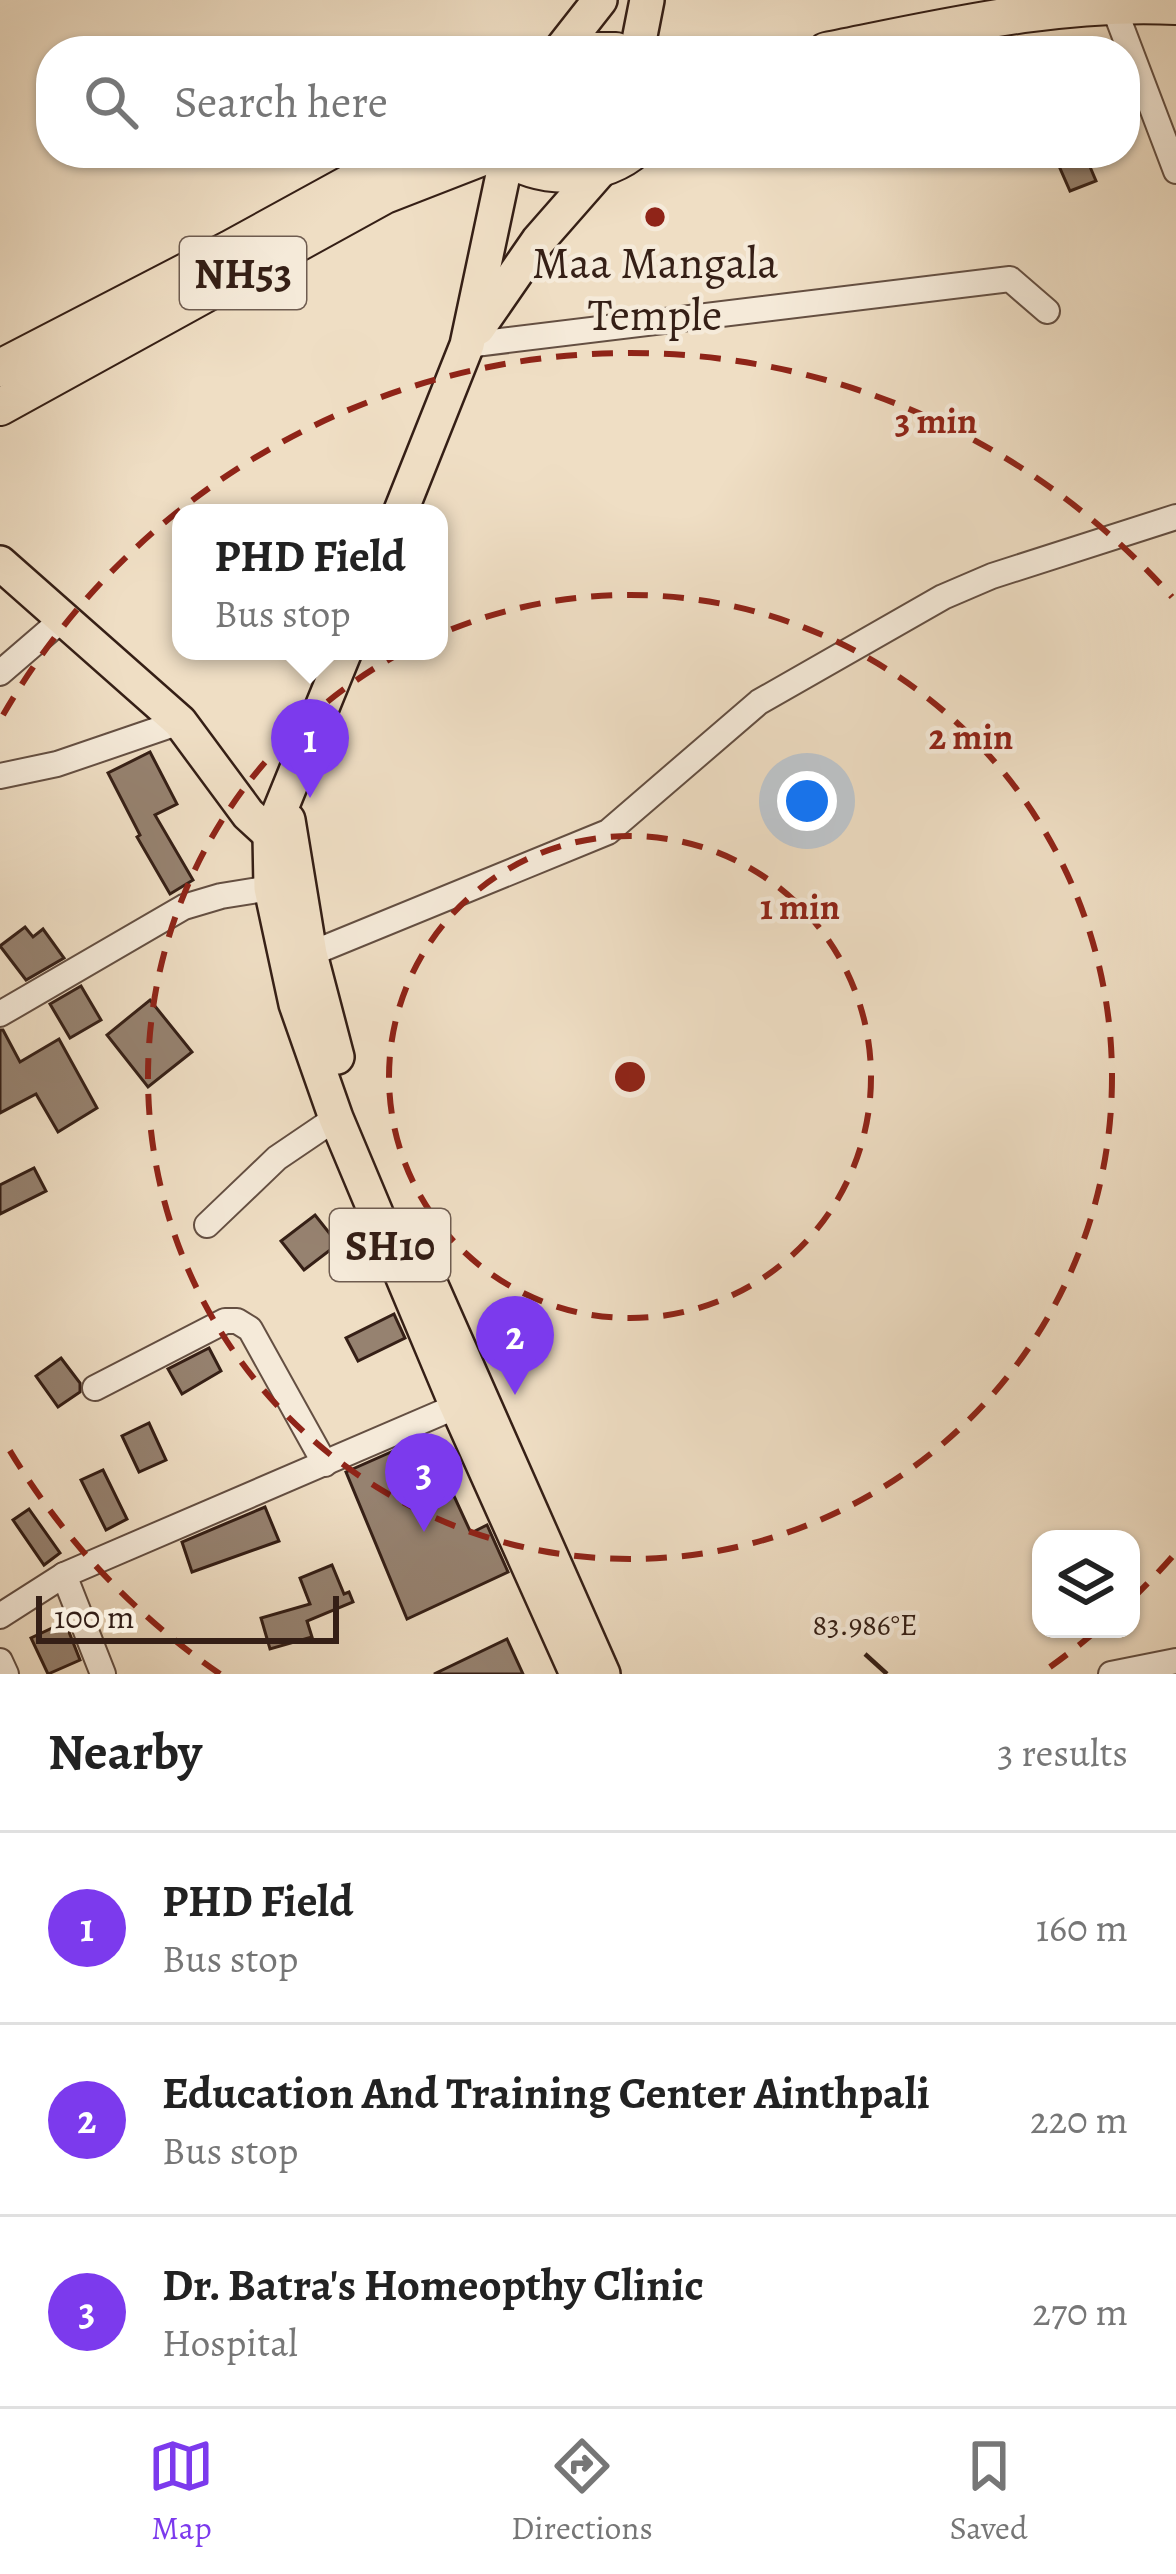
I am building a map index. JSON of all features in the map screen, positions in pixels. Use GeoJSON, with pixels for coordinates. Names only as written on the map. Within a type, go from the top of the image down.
{"type":"FeatureCollection","features":[{"type":"Feature","properties":{"kind":"highway"},"geometry":{"type":"LineString","coordinates":[[907,36],[1111,2],[1176,6]]}},
{"type":"Feature","properties":{"kind":"highway","name":"NH53"},"geometry":{"type":"LineString","coordinates":[[0,368],[378,168]]}},
{"type":"Feature","properties":{"kind":"highway","name":"NH53"},"geometry":{"type":"LineString","coordinates":[[0,407],[385,195],[461,168]]}},
{"type":"Feature","properties":{"kind":"highway"},"geometry":{"type":"LineString","coordinates":[[529,168],[577,172],[590,168]]}},
{"type":"Feature","properties":{"kind":"main road"},"geometry":{"type":"LineString","coordinates":[[572,36],[600,0]]}},
{"type":"Feature","properties":{"kind":"main road"},"geometry":{"type":"LineString","coordinates":[[640,36],[646,0]]}},
{"type":"Feature","properties":{"kind":"main road"},"geometry":{"type":"LineString","coordinates":[[404,504],[467,345],[499,168]]}},
{"type":"Feature","properties":{"kind":"main road"},"geometry":{"type":"LineString","coordinates":[[467,345],[538,241],[608,168]]}},
{"type":"Feature","properties":{"kind":"main road"},"geometry":{"type":"LineString","coordinates":[[0,562],[180,722],[248,814],[282,845]]}},
{"type":"Feature","properties":{"kind":"main road","name":"SH10"},"geometry":{"type":"LineString","coordinates":[[341,660],[285,800],[282,845],[271,888],[296,1004],[336,1118],[603,1674]]}},
{"type":"Feature","properties":{"kind":"main road","name":"SH10"},"geometry":{"type":"LineString","coordinates":[[282,845],[353,1107],[577,1674]]}},
{"type":"Feature","properties":{"kind":"street"},"geometry":{"type":"LineString","coordinates":[[1111,2],[1124,36]]}},
{"type":"Feature","properties":{"kind":"street"},"geometry":{"type":"LineString","coordinates":[[1140,77],[1176,171]]}},
{"type":"Feature","properties":{"kind":"street"},"geometry":{"type":"LineString","coordinates":[[467,345],[1010,279],[1047,311]]}},
{"type":"Feature","properties":{"kind":"street"},"geometry":{"type":"LineString","coordinates":[[310,954],[608,832],[759,702],[943,597],[992,575],[1176,517]]}},
{"type":"Feature","properties":{"kind":"street"},"geometry":{"type":"LineString","coordinates":[[0,673],[65,617]]}},
{"type":"Feature","properties":{"kind":"street"},"geometry":{"type":"LineString","coordinates":[[0,776],[57,764],[180,722]]}},
{"type":"Feature","properties":{"kind":"street"},"geometry":{"type":"LineString","coordinates":[[0,1014],[184,907],[271,888]]}},
{"type":"Feature","properties":{"kind":"street"},"geometry":{"type":"LineString","coordinates":[[207,1225],[277,1158],[336,1118]]}},
{"type":"Feature","properties":{"kind":"street"},"geometry":{"type":"LineString","coordinates":[[95,1388],[225,1322],[237,1321],[250,1329],[325,1464]]}},
{"type":"Feature","properties":{"kind":"street"},"geometry":{"type":"LineString","coordinates":[[0,1616],[64,1575],[469,1400]]}},
{"type":"Feature","properties":{"kind":"street"},"geometry":{"type":"LineString","coordinates":[[64,1575],[104,1674]]}},
{"type":"Feature","properties":{"kind":"street"},"geometry":{"type":"LineString","coordinates":[[0,1661],[6,1674]]}},
{"type":"Feature","properties":{"kind":"street"},"geometry":{"type":"LineString","coordinates":[[1112,1674],[1176,1661]]}},
{"type":"Feature","properties":{"kind":"building"},"geometry":{"type":"Polygon","coordinates":[[[1060,168],[1090,168],[1096,181],[1070,191],[1060,168]]]}},
{"type":"Feature","properties":{"kind":"building"},"geometry":{"type":"Polygon","coordinates":[[[150,752],[177,804],[155,815],[193,880],[170,894],[108,773],[150,752]]]}},
{"type":"Feature","properties":{"kind":"building"},"geometry":{"type":"Polygon","coordinates":[[[25,927],[33,937],[43,929],[64,958],[26,980],[0,946],[25,927]]]}},
{"type":"Feature","properties":{"kind":"building"},"geometry":{"type":"Polygon","coordinates":[[[81,986],[101,1020],[70,1038],[50,1004],[81,986]]]}},
{"type":"Feature","properties":{"kind":"building"},"geometry":{"type":"Polygon","coordinates":[[[150,1000],[192,1052],[148,1087],[107,1035],[150,1000]]]}},
{"type":"Feature","properties":{"kind":"building"},"geometry":{"type":"Polygon","coordinates":[[[0,1030],[20,1062],[59,1039],[97,1108],[58,1132],[36,1094],[0,1113],[0,1030]]]}},
{"type":"Feature","properties":{"kind":"building"},"geometry":{"type":"Polygon","coordinates":[[[34,1168],[46,1191],[0,1214],[0,1185],[34,1168]]]}},
{"type":"Feature","properties":{"kind":"building"},"geometry":{"type":"Polygon","coordinates":[[[315,1215],[338,1244],[304,1270],[281,1241],[315,1215]]]}},
{"type":"Feature","properties":{"kind":"building"},"geometry":{"type":"Polygon","coordinates":[[[394,1314],[405,1338],[358,1361],[346,1338],[394,1314]]]}},
{"type":"Feature","properties":{"kind":"building"},"geometry":{"type":"Polygon","coordinates":[[[209,1348],[221,1371],[182,1394],[168,1369],[209,1348]]]}},
{"type":"Feature","properties":{"kind":"building"},"geometry":{"type":"Polygon","coordinates":[[[61,1358],[80,1383],[80,1392],[58,1407],[36,1376],[61,1358]]]}},
{"type":"Feature","properties":{"kind":"building"},"geometry":{"type":"Polygon","coordinates":[[[149,1423],[166,1460],[139,1472],[122,1436],[149,1423]]]}},
{"type":"Feature","properties":{"kind":"building"},"geometry":{"type":"Polygon","coordinates":[[[398,1449],[417,1498],[448,1483],[471,1533],[487,1525],[508,1572],[407,1619],[346,1472],[398,1449]]]}},
{"type":"Feature","properties":{"kind":"building"},"geometry":{"type":"Polygon","coordinates":[[[103,1470],[127,1519],[106,1530],[81,1480],[103,1470]]]}},
{"type":"Feature","properties":{"kind":"building"},"geometry":{"type":"Polygon","coordinates":[[[265,1507],[279,1541],[192,1572],[182,1542],[265,1507]]]}},
{"type":"Feature","properties":{"kind":"building"},"geometry":{"type":"Polygon","coordinates":[[[29,1509],[60,1553],[44,1565],[13,1520],[29,1509]]]}},
{"type":"Feature","properties":{"kind":"building"},"geometry":{"type":"Polygon","coordinates":[[[332,1565],[344,1594],[349,1592],[353,1602],[307,1621],[312,1637],[270,1649],[261,1618],[310,1604],[300,1578],[332,1565]]]}},
{"type":"Feature","properties":{"kind":"building"},"geometry":{"type":"Polygon","coordinates":[[[65,1622],[80,1660],[48,1674],[31,1638],[65,1622]]]}},
{"type":"Feature","properties":{"kind":"building"},"geometry":{"type":"Polygon","coordinates":[[[507,1639],[523,1674],[434,1674],[507,1639]]]}},
{"type":"Feature","properties":{"kind":"place","name":"Maa Mangala Temple"},"geometry":{"type":"Point","coordinates":[655,217]}},
{"type":"Feature","properties":{"kind":"place","name":"PHD Field"},"geometry":{"type":"Point","coordinates":[310,798]}},
{"type":"Feature","properties":{"kind":"place","name":"Education And Training Center Ainthpali"},"geometry":{"type":"Point","coordinates":[515,1395]}},
{"type":"Feature","properties":{"kind":"place","name":"Dr. Batra's Homeopthy Clinic"},"geometry":{"type":"Point","coordinates":[424,1532]}}]}
